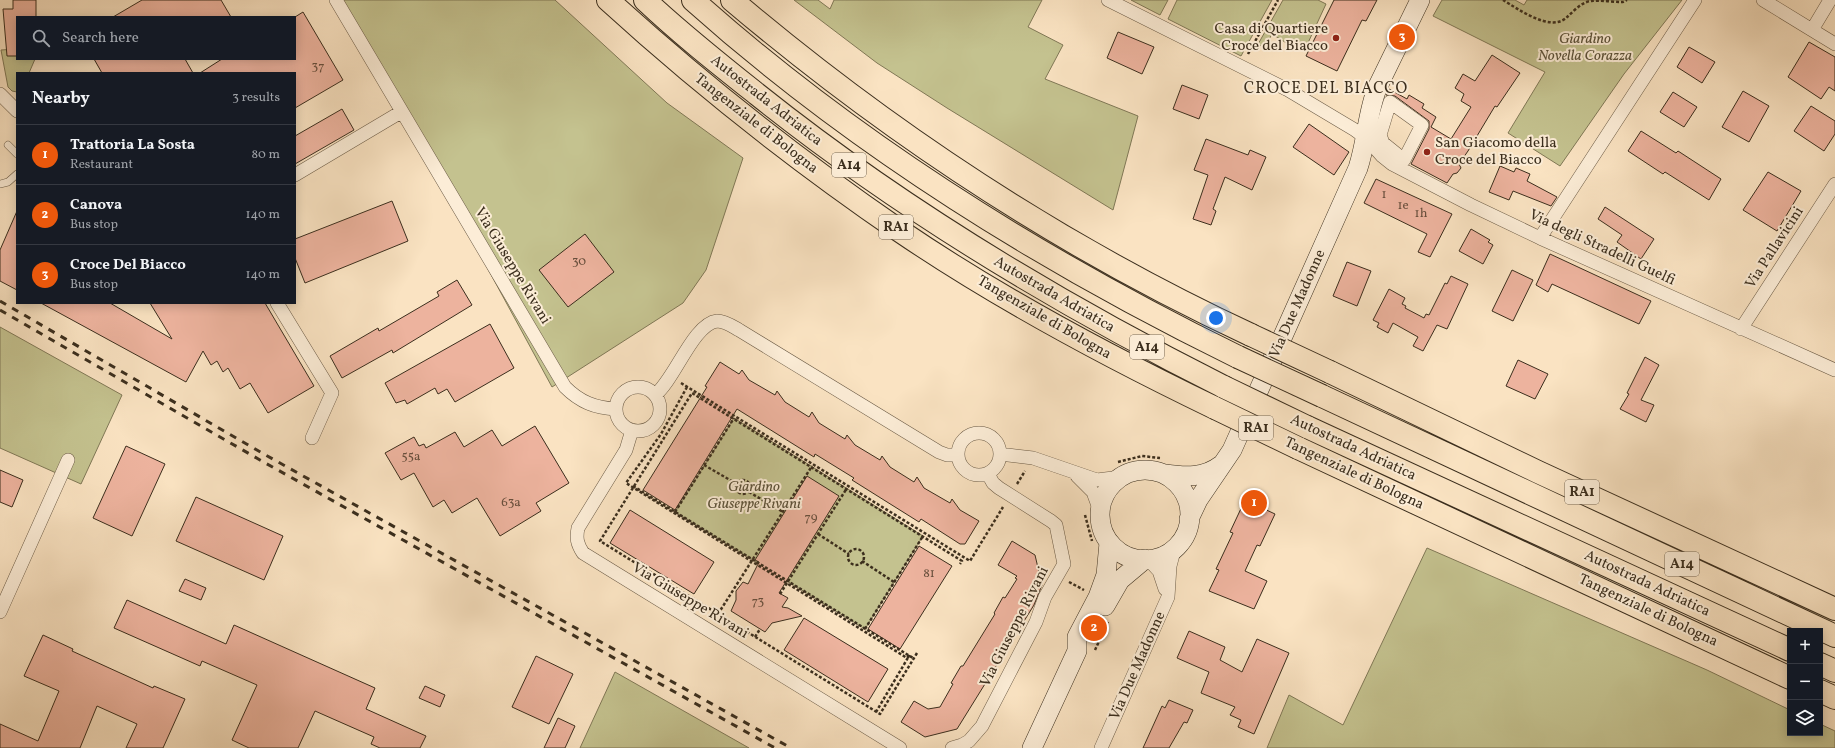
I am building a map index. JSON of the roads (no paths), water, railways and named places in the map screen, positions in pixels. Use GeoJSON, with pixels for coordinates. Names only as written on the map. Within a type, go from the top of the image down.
{"type":"FeatureCollection","features":[{"type":"Feature","properties":{"kind":"highway","name":"Tangenziale di Bologna"},"geometry":{"type":"LineString","coordinates":[[608,0],[726,102],[833,184],[901,231],[986,285],[1056,326],[1113,358],[1298,448],[1787,677]]}},
{"type":"Feature","properties":{"kind":"highway","name":"Autostrada Adriatica"},"geometry":{"type":"LineString","coordinates":[[645,0],[671,25],[784,116],[848,164],[1001,266],[1071,306],[1224,387],[1307,427],[1787,649]]}},
{"type":"Feature","properties":{"kind":"highway","name":"Autostrada Adriatica"},"geometry":{"type":"LineString","coordinates":[[693,0],[744,44],[868,139],[932,183],[1092,280],[1238,357],[1835,636]]}},
{"type":"Feature","properties":{"kind":"highway","name":"RA1"},"geometry":{"type":"LineString","coordinates":[[732,0],[840,87],[932,152],[996,195],[1103,259],[1162,291],[1251,335],[1538,472],[1835,609]]}},
{"type":"Feature","properties":{"kind":"highway"},"geometry":{"type":"LineString","coordinates":[[1823,665],[1835,671]]}},
{"type":"Feature","properties":{"kind":"highway"},"geometry":{"type":"LineString","coordinates":[[1823,693],[1835,698]]}},
{"type":"Feature","properties":{"kind":"main road","name":"Via Due Madonne"},"geometry":{"type":"LineString","coordinates":[[1188,518],[1198,500],[1232,450],[1289,324],[1358,168],[1366,138],[1368,119],[1376,92],[1420,0]]}},
{"type":"Feature","properties":{"kind":"main road"},"geometry":{"type":"LineString","coordinates":[[1032,748],[1077,651],[1077,637],[1098,597],[1106,575],[1101,543],[1104,534],[1100,523],[1092,511],[1103,498],[1117,471],[1129,472],[1148,470],[1164,466],[1180,476],[1197,476],[1214,471],[1222,465]]}},
{"type":"Feature","properties":{"kind":"main road"},"geometry":{"type":"LineString","coordinates":[[1101,543],[1125,555],[1146,559],[1160,557],[1175,547],[1183,538],[1187,529],[1188,518],[1186,499],[1179,485],[1164,466]]}},
{"type":"Feature","properties":{"kind":"main road"},"geometry":{"type":"LineString","coordinates":[[1077,651],[1087,643],[1116,585],[1125,575],[1146,559]]}},
{"type":"Feature","properties":{"kind":"street","name":"Via Giuseppe Rivani"},"geometry":{"type":"LineString","coordinates":[[336,0],[565,387],[582,402],[594,406],[616,409]]}},
{"type":"Feature","properties":{"kind":"street"},"geometry":{"type":"LineString","coordinates":[[1108,0],[1288,90],[1366,138]]}},
{"type":"Feature","properties":{"kind":"street"},"geometry":{"type":"LineString","coordinates":[[1540,238],[1695,0]]}},
{"type":"Feature","properties":{"kind":"street"},"geometry":{"type":"LineString","coordinates":[[1763,0],[1835,44]]}},
{"type":"Feature","properties":{"kind":"street"},"geometry":{"type":"LineString","coordinates":[[1812,30],[1830,0]]}},
{"type":"Feature","properties":{"kind":"street"},"geometry":{"type":"LineString","coordinates":[[0,94],[16,110]]}},
{"type":"Feature","properties":{"kind":"street"},"geometry":{"type":"LineString","coordinates":[[296,174],[401,112]]}},
{"type":"Feature","properties":{"kind":"street","name":"Via degli Stradelli Guelfi"},"geometry":{"type":"LineString","coordinates":[[1366,138],[1382,156],[1392,164],[1471,205],[1540,238],[1835,370]]}},
{"type":"Feature","properties":{"kind":"street","name":"Via Pallavicini"},"geometry":{"type":"LineString","coordinates":[[1741,329],[1835,184]]}},
{"type":"Feature","properties":{"kind":"street"},"geometry":{"type":"LineString","coordinates":[[278,304],[332,393],[312,438]]}},
{"type":"Feature","properties":{"kind":"street"},"geometry":{"type":"LineString","coordinates":[[655,395],[665,385],[700,330],[712,322],[723,322],[739,330],[939,452],[947,455],[957,455]]}},
{"type":"Feature","properties":{"kind":"street"},"geometry":{"type":"LineString","coordinates":[[630,388],[644,388],[655,395],[660,409],[656,422],[645,430],[632,430],[621,423],[617,417],[616,409],[618,399],[623,392],[630,388]]}},
{"type":"Feature","properties":{"kind":"street","name":"Via Giuseppe Rivani"},"geometry":{"type":"LineString","coordinates":[[632,430],[626,450],[578,528],[576,537],[577,545],[583,553],[900,748]]}},
{"type":"Feature","properties":{"kind":"street"},"geometry":{"type":"LineString","coordinates":[[982,433],[995,440],[1000,454],[996,467],[988,474],[979,476],[966,472],[957,455],[958,448],[968,436],[982,433]]}},
{"type":"Feature","properties":{"kind":"street"},"geometry":{"type":"LineString","coordinates":[[1000,454],[1033,458],[1074,474],[1097,480],[1117,471]]}},
{"type":"Feature","properties":{"kind":"street"},"geometry":{"type":"LineString","coordinates":[[0,612],[68,460]]}},
{"type":"Feature","properties":{"kind":"street","name":"Via Giuseppe Rivani"},"geometry":{"type":"LineString","coordinates":[[959,747],[976,735],[982,726],[1036,622],[1045,597],[1063,568],[1064,562],[1056,525],[995,485],[988,474]]}},
{"type":"Feature","properties":{"kind":"street"},"geometry":{"type":"LineString","coordinates":[[1074,474],[1092,492],[1092,511]]}},
{"type":"Feature","properties":{"kind":"street","name":"Via Due Madonne"},"geometry":{"type":"LineString","coordinates":[[1100,748],[1165,605],[1169,590],[1170,566],[1175,547]]}},
{"type":"Feature","properties":{"kind":"street","name":"Via Due Madonne"},"geometry":{"type":"LineString","coordinates":[[1146,559],[1159,571],[1163,580],[1166,597],[1165,605]]}},
{"type":"Feature","properties":{"kind":"lane"},"geometry":{"type":"LineString","coordinates":[[8,144],[16,153]]}},
{"type":"Feature","properties":{"kind":"lane"},"geometry":{"type":"LineString","coordinates":[[0,184],[8,182],[16,175]]}},
{"type":"Feature","properties":{"kind":"railway"},"geometry":{"type":"LineString","coordinates":[[0,301],[262,453],[791,748]]}},
{"type":"Feature","properties":{"kind":"railway"},"geometry":{"type":"LineString","coordinates":[[0,310],[260,460],[775,748]]}},
{"type":"Feature","properties":{"kind":"place","name":"Croce Del Biacco"},"geometry":{"type":"Point","coordinates":[1402,37]}},
{"type":"Feature","properties":{"kind":"place","name":"Casa di Quartiere Croce del Biacco"},"geometry":{"type":"Point","coordinates":[1336,38]}},
{"type":"Feature","properties":{"kind":"place","name":"San Giacomo della Croce del Biacco"},"geometry":{"type":"Point","coordinates":[1427,152]}},
{"type":"Feature","properties":{"kind":"place","name":"Trattoria La Sosta"},"geometry":{"type":"Point","coordinates":[1254,503]}},
{"type":"Feature","properties":{"kind":"place","name":"Canova"},"geometry":{"type":"Point","coordinates":[1094,628]}},
{"type":"Feature","properties":{"kind":"district","name":"CROCE DEL BIACCO"},"geometry":{"type":"Point","coordinates":[1326,89]}},
{"type":"Feature","properties":{"kind":"park label","name":"Giardino Novella Corazza"},"geometry":{"type":"Point","coordinates":[1585,48]}},
{"type":"Feature","properties":{"kind":"park label","name":"Giardino Giuseppe Rivani"},"geometry":{"type":"Point","coordinates":[754,496]}}]}
